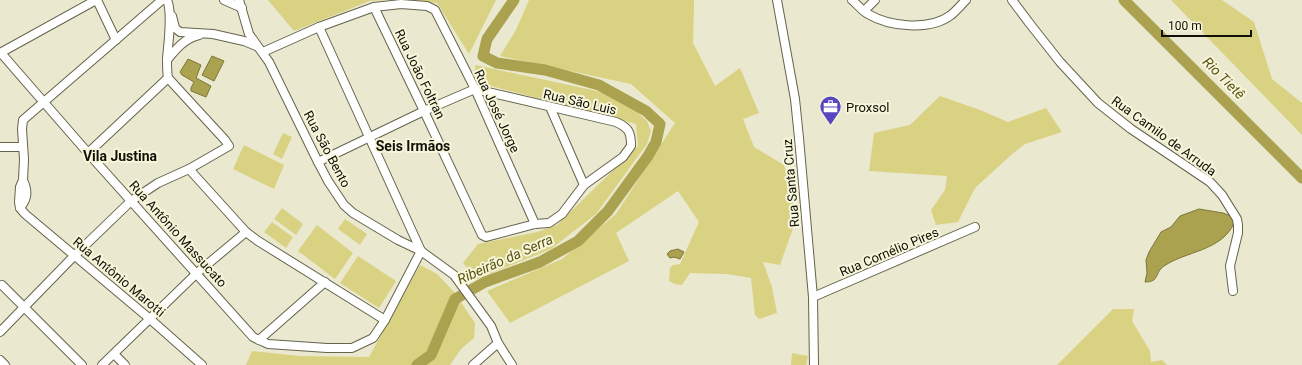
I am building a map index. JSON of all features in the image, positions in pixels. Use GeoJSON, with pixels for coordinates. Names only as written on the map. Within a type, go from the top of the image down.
{"type":"FeatureCollection","features":[{"type":"Feature","properties":{"kind":"street"},"geometry":{"type":"LineString","coordinates":[[0,53],[96,0],[116,40]]}},
{"type":"Feature","properties":{"kind":"street"},"geometry":{"type":"LineString","coordinates":[[45,102],[162,0]]}},
{"type":"Feature","properties":{"kind":"street"},"geometry":{"type":"LineString","coordinates":[[224,0],[241,4]]}},
{"type":"Feature","properties":{"kind":"street","name":"Rua Santa Cruz"},"geometry":{"type":"LineString","coordinates":[[777,0],[795,99],[799,138],[812,297],[814,365]]}},
{"type":"Feature","properties":{"kind":"street"},"geometry":{"type":"LineString","coordinates":[[852,0],[864,11],[878,20],[893,24],[920,25],[941,21],[951,15],[966,0]]}},
{"type":"Feature","properties":{"kind":"street"},"geometry":{"type":"LineString","coordinates":[[864,11],[875,0]]}},
{"type":"Feature","properties":{"kind":"street","name":"Rua Camilo de Arruda"},"geometry":{"type":"LineString","coordinates":[[1012,0],[1060,62],[1098,103],[1131,129],[1210,182],[1222,195],[1237,218],[1238,224],[1238,233],[1230,266],[1233,291]]}},
{"type":"Feature","properties":{"kind":"street"},"geometry":{"type":"LineString","coordinates":[[168,4],[175,28],[180,32],[213,34],[244,41],[260,49],[374,7]]}},
{"type":"Feature","properties":{"kind":"street"},"geometry":{"type":"LineString","coordinates":[[0,332],[74,256],[131,201],[158,183],[188,169],[229,146],[168,78],[168,4]]}},
{"type":"Feature","properties":{"kind":"street","name":"Rua São Bento"},"geometry":{"type":"LineString","coordinates":[[241,4],[248,34],[260,49],[279,81],[318,162],[328,181],[344,205],[354,213],[394,237],[421,251],[454,275],[491,326],[498,343],[512,365]]}},
{"type":"Feature","properties":{"kind":"street","name":"Rua José Jorge"},"geometry":{"type":"LineString","coordinates":[[374,7],[401,4],[427,6],[435,10],[475,89],[535,224]]}},
{"type":"Feature","properties":{"kind":"street","name":"Rua João Foltran"},"geometry":{"type":"LineString","coordinates":[[374,7],[479,231],[486,237]]}},
{"type":"Feature","properties":{"kind":"street"},"geometry":{"type":"LineString","coordinates":[[320,27],[421,251],[385,320],[373,338],[352,348],[268,344],[259,340],[325,282]]}},
{"type":"Feature","properties":{"kind":"street"},"geometry":{"type":"LineString","coordinates":[[167,60],[187,40],[193,36],[204,34]]}},
{"type":"Feature","properties":{"kind":"street","name":"Rua Antônio Massucato"},"geometry":{"type":"LineString","coordinates":[[0,53],[253,337],[259,340]]}},
{"type":"Feature","properties":{"kind":"street"},"geometry":{"type":"LineString","coordinates":[[88,153],[168,78]]}},
{"type":"Feature","properties":{"kind":"street"},"geometry":{"type":"LineString","coordinates":[[318,162],[424,111],[475,89]]}},
{"type":"Feature","properties":{"kind":"street","name":"Rua São Luis"},"geometry":{"type":"LineString","coordinates":[[475,89],[616,122],[624,126],[630,132],[631,146],[622,157],[584,185],[562,214],[549,223],[535,224],[486,237]]}},
{"type":"Feature","properties":{"kind":"street","name":"Rua Antônio Marotti"},"geometry":{"type":"LineString","coordinates":[[45,102],[22,123],[23,180],[20,187],[20,208],[25,214],[150,319],[202,365]]}},
{"type":"Feature","properties":{"kind":"street"},"geometry":{"type":"LineString","coordinates":[[550,107],[584,185]]}},
{"type":"Feature","properties":{"kind":"street"},"geometry":{"type":"LineString","coordinates":[[0,147],[23,147]]}},
{"type":"Feature","properties":{"kind":"street"},"geometry":{"type":"LineString","coordinates":[[188,169],[246,232],[385,320]]}},
{"type":"Feature","properties":{"kind":"street","name":"Rua Cornélio Pires"},"geometry":{"type":"LineString","coordinates":[[812,297],[975,227]]}},
{"type":"Feature","properties":{"kind":"street"},"geometry":{"type":"LineString","coordinates":[[102,365],[197,273],[246,232]]}},
{"type":"Feature","properties":{"kind":"street"},"geometry":{"type":"LineString","coordinates":[[2,285],[82,365]]}},
{"type":"Feature","properties":{"kind":"street"},"geometry":{"type":"LineString","coordinates":[[473,365],[498,343]]}},
{"type":"Feature","properties":{"kind":"street"},"geometry":{"type":"LineString","coordinates":[[114,354],[125,365]]}},
{"type":"Feature","properties":{"kind":"street"},"geometry":{"type":"LineString","coordinates":[[0,360],[5,365]]}},
{"type":"Feature","properties":{"kind":"shaded area"},"geometry":{"type":"Polygon","coordinates":[[[268,0],[387,0],[370,1],[294,31],[268,0]]]}},
{"type":"Feature","properties":{"kind":"shaded area"},"geometry":{"type":"Polygon","coordinates":[[[405,0],[496,0],[469,54],[437,3],[405,0]]]}},
{"type":"Feature","properties":{"kind":"shaded area"},"geometry":{"type":"Polygon","coordinates":[[[529,0],[694,0],[693,43],[715,86],[740,68],[759,113],[743,119],[754,147],[784,165],[797,217],[780,265],[763,262],[772,287],[777,313],[759,319],[755,315],[751,278],[727,274],[690,273],[682,285],[669,281],[670,268],[673,265],[680,264],[699,222],[678,191],[616,233],[629,261],[510,323],[487,291],[562,259],[616,214],[675,123],[631,84],[500,56],[516,30],[529,0]]]}},
{"type":"Feature","properties":{"kind":"shaded area"},"geometry":{"type":"Polygon","coordinates":[[[1171,0],[1222,0],[1254,22],[1272,79],[1302,103],[1302,135],[1171,0]]]}},
{"type":"Feature","properties":{"kind":"shaded area"},"geometry":{"type":"Polygon","coordinates":[[[212,56],[224,61],[214,81],[202,75],[212,56]]]}},
{"type":"Feature","properties":{"kind":"shaded area"},"geometry":{"type":"Polygon","coordinates":[[[188,59],[201,65],[196,78],[211,86],[206,97],[191,91],[194,82],[182,75],[180,72],[188,59]]]}},
{"type":"Feature","properties":{"kind":"shaded area"},"geometry":{"type":"Polygon","coordinates":[[[475,65],[602,92],[636,111],[647,121],[651,131],[647,144],[596,214],[551,249],[477,279],[463,263],[478,244],[537,232],[557,225],[638,146],[636,124],[476,82],[475,65]]]}},
{"type":"Feature","properties":{"kind":"shaded area"},"geometry":{"type":"Polygon","coordinates":[[[940,96],[980,110],[1008,122],[1046,108],[1062,132],[1025,144],[975,188],[958,222],[936,225],[931,210],[945,190],[947,176],[869,171],[874,133],[910,125],[940,96]]]}},
{"type":"Feature","properties":{"kind":"shaded area"},"geometry":{"type":"Polygon","coordinates":[[[283,133],[292,137],[282,159],[273,154],[283,133]]]}},
{"type":"Feature","properties":{"kind":"shaded area"},"geometry":{"type":"Polygon","coordinates":[[[244,145],[284,165],[274,189],[233,169],[244,145]]]}},
{"type":"Feature","properties":{"kind":"shaded area"},"geometry":{"type":"Polygon","coordinates":[[[282,208],[303,224],[296,235],[274,219],[282,208]]]}},
{"type":"Feature","properties":{"kind":"shaded area"},"geometry":{"type":"Polygon","coordinates":[[[1199,209],[1223,213],[1231,216],[1234,223],[1221,239],[1212,245],[1173,261],[1159,271],[1155,279],[1150,282],[1145,282],[1147,273],[1146,260],[1161,232],[1171,227],[1180,216],[1199,209]]]}},
{"type":"Feature","properties":{"kind":"shaded area"},"geometry":{"type":"Polygon","coordinates":[[[345,219],[367,234],[360,245],[338,229],[345,219]]]}},
{"type":"Feature","properties":{"kind":"shaded area"},"geometry":{"type":"Polygon","coordinates":[[[272,222],[293,237],[286,248],[264,232],[272,222]]]}},
{"type":"Feature","properties":{"kind":"shaded area"},"geometry":{"type":"Polygon","coordinates":[[[317,225],[353,253],[335,279],[298,251],[317,225]]]}},
{"type":"Feature","properties":{"kind":"shaded area"},"geometry":{"type":"Polygon","coordinates":[[[678,249],[684,252],[680,259],[674,257],[670,258],[667,254],[670,251],[678,249]]]}},
{"type":"Feature","properties":{"kind":"shaded area"},"geometry":{"type":"Polygon","coordinates":[[[358,256],[396,281],[379,308],[340,283],[358,256]]]}},
{"type":"Feature","properties":{"kind":"shaded area"},"geometry":{"type":"Polygon","coordinates":[[[420,265],[437,274],[454,292],[475,323],[474,338],[461,349],[450,365],[246,365],[252,351],[300,356],[369,357],[420,265]]]}},
{"type":"Feature","properties":{"kind":"shaded area"},"geometry":{"type":"Polygon","coordinates":[[[1113,309],[1134,309],[1132,321],[1150,351],[1151,362],[1162,360],[1167,365],[1057,365],[1113,309]]]}},
{"type":"Feature","properties":{"kind":"shaded area"},"geometry":{"type":"Polygon","coordinates":[[[792,353],[808,356],[806,365],[791,365],[792,353]]]}},
{"type":"Feature","properties":{"kind":"waterway","name":"Ribeirão da Serra"},"geometry":{"type":"LineString","coordinates":[[417,365],[431,355],[455,299],[485,282],[540,262],[578,241],[608,211],[648,156],[656,142],[660,124],[646,111],[599,85],[545,70],[497,63],[483,56],[487,39],[514,0]]}},
{"type":"Feature","properties":{"kind":"waterway","name":"Rio Tietê"},"geometry":{"type":"LineString","coordinates":[[1124,0],[1302,178]]}},
{"type":"Feature","properties":{"kind":"place","name":"Proxsol"},"geometry":{"type":"Point","coordinates":[830,126]}},
{"type":"Feature","properties":{"kind":"district","name":"Seis Irmãos"},"geometry":{"type":"Point","coordinates":[413,146]}},
{"type":"Feature","properties":{"kind":"district","name":"Vila Justina"},"geometry":{"type":"Point","coordinates":[120,156]}}]}
